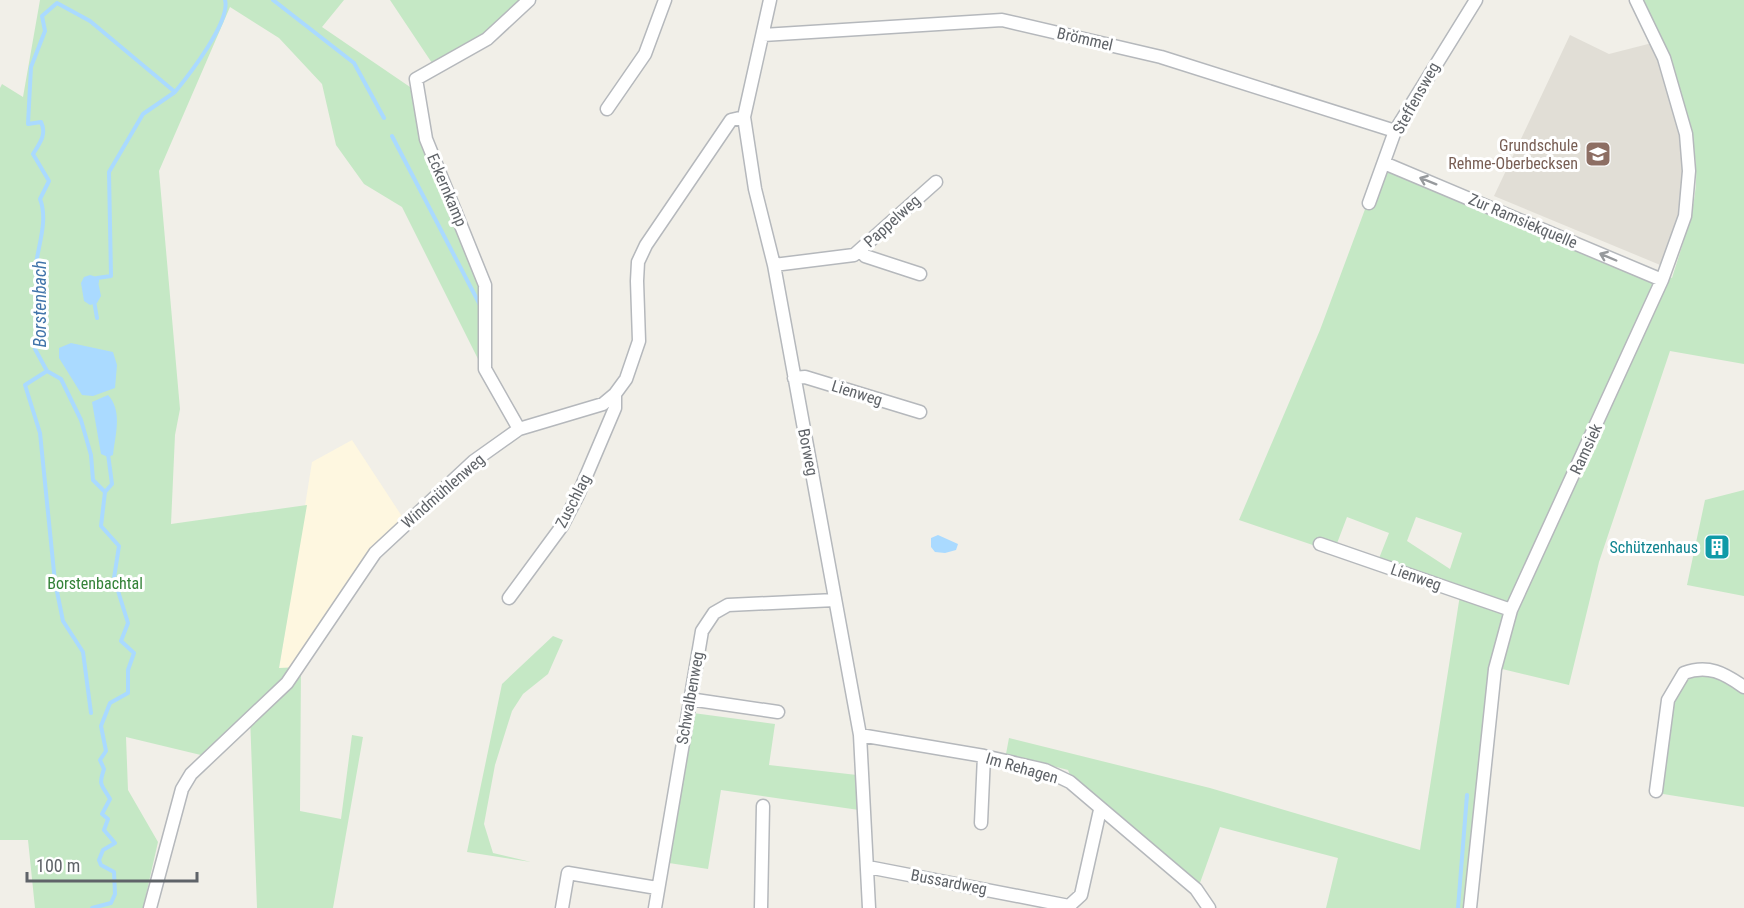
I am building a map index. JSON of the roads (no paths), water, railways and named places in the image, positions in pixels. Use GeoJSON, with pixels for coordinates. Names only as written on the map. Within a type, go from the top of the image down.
{"type":"FeatureCollection","features":[{"type":"Feature","properties":{"kind":"street","name":"Eckernkamp"},"geometry":{"type":"LineString","coordinates":[[519,429],[485,369],[485,285],[426,139],[416,79],[487,39],[530,0]]}},
{"type":"Feature","properties":{"kind":"street"},"geometry":{"type":"LineString","coordinates":[[607,109],[645,54],[665,0]]}},
{"type":"Feature","properties":{"kind":"street","name":"Borweg"},"geometry":{"type":"LineString","coordinates":[[770,0],[744,117],[755,189],[774,265],[860,735],[869,908]]}},
{"type":"Feature","properties":{"kind":"street","name":"Steffensweg"},"geometry":{"type":"LineString","coordinates":[[1368,203],[1395,131],[1476,0]]}},
{"type":"Feature","properties":{"kind":"street","name":"Ramsiek"},"geometry":{"type":"LineString","coordinates":[[1470,908],[1496,669],[1511,610],[1662,280],[1685,216],[1689,171],[1686,134],[1664,58],[1636,0]]}},
{"type":"Feature","properties":{"kind":"street","name":"Brömmel"},"geometry":{"type":"LineString","coordinates":[[763,35],[1002,20],[1161,57],[1395,131]]}},
{"type":"Feature","properties":{"kind":"street"},"geometry":{"type":"LineString","coordinates":[[615,394],[626,379],[639,341],[638,262],[646,245],[731,120],[744,117]]}},
{"type":"Feature","properties":{"kind":"street","name":"Zur Ramsiekquelle"},"geometry":{"type":"LineString","coordinates":[[1384,163],[1662,280]]}},
{"type":"Feature","properties":{"kind":"street","name":"Pappelweg"},"geometry":{"type":"LineString","coordinates":[[774,265],[854,255],[936,182]]}},
{"type":"Feature","properties":{"kind":"street"},"geometry":{"type":"LineString","coordinates":[[860,250],[865,256],[920,274]]}},
{"type":"Feature","properties":{"kind":"street","name":"Lienweg"},"geometry":{"type":"LineString","coordinates":[[794,378],[805,377],[920,412]]}},
{"type":"Feature","properties":{"kind":"street","name":"Windmühlenweg"},"geometry":{"type":"LineString","coordinates":[[150,908],[183,789],[191,774],[287,683],[375,553],[474,461],[519,429],[603,404],[615,394]]}},
{"type":"Feature","properties":{"kind":"street","name":"Zuschlag"},"geometry":{"type":"LineString","coordinates":[[509,598],[562,526],[578,495],[615,408],[615,394]]}},
{"type":"Feature","properties":{"kind":"street","name":"Lienweg"},"geometry":{"type":"LineString","coordinates":[[1320,544],[1511,610]]}},
{"type":"Feature","properties":{"kind":"street","name":"Schwalbenweg"},"geometry":{"type":"LineString","coordinates":[[655,908],[702,631],[714,613],[728,605],[835,600]]}},
{"type":"Feature","properties":{"kind":"street"},"geometry":{"type":"LineString","coordinates":[[1656,791],[1668,700],[1684,673],[1696,669],[1723,672],[1744,687]]}},
{"type":"Feature","properties":{"kind":"street"},"geometry":{"type":"LineString","coordinates":[[689,699],[778,712]]}},
{"type":"Feature","properties":{"kind":"street","name":"Im Rehagen"},"geometry":{"type":"LineString","coordinates":[[860,735],[984,756],[1045,770],[1062,778],[1070,782],[1100,810],[1196,889],[1209,908]]}},
{"type":"Feature","properties":{"kind":"street"},"geometry":{"type":"LineString","coordinates":[[981,823],[984,756]]}},
{"type":"Feature","properties":{"kind":"street"},"geometry":{"type":"LineString","coordinates":[[761,908],[763,806]]}},
{"type":"Feature","properties":{"kind":"street","name":"Bussardweg"},"geometry":{"type":"LineString","coordinates":[[868,867],[1069,906],[1081,894],[1100,810]]}},
{"type":"Feature","properties":{"kind":"street"},"geometry":{"type":"LineString","coordinates":[[562,908],[568,873],[657,888]]}},
{"type":"Feature","properties":{"kind":"water"},"geometry":{"type":"Polygon","coordinates":[[[90,275],[97,277],[101,296],[97,303],[90,305],[84,301],[81,283],[84,277],[90,275]]]}},
{"type":"Feature","properties":{"kind":"water"},"geometry":{"type":"Polygon","coordinates":[[[71,343],[113,352],[117,365],[115,388],[93,396],[82,395],[59,358],[59,348],[71,343]]]}},
{"type":"Feature","properties":{"kind":"water"},"geometry":{"type":"Polygon","coordinates":[[[108,395],[113,401],[117,424],[113,455],[108,457],[101,454],[92,402],[108,395]]]}},
{"type":"Feature","properties":{"kind":"water"},"geometry":{"type":"Polygon","coordinates":[[[938,535],[958,544],[956,550],[945,553],[935,552],[931,547],[931,538],[938,535]]]}},
{"type":"Feature","properties":{"kind":"waterway","name":"Borstenbach"},"geometry":{"type":"LineString","coordinates":[[92,908],[111,903],[115,894],[114,872],[101,865],[99,860],[103,850],[115,843],[104,830],[108,819],[102,814],[110,799],[101,782],[104,769],[100,760],[106,751],[101,726],[110,703],[128,693],[128,670],[134,653],[121,641],[128,623],[114,578],[119,546],[101,526],[105,492],[93,480],[91,455],[81,420],[61,379],[47,371],[35,349],[39,328],[36,264],[43,223],[40,199],[49,181],[33,154],[42,138],[43,126],[41,122],[28,124],[31,67],[45,31],[42,16],[57,3],[90,21],[175,92],[216,34],[222,21],[225,0]]}},
{"type":"Feature","properties":{"kind":"waterway"},"geometry":{"type":"LineString","coordinates":[[273,0],[354,63],[384,118]]}},
{"type":"Feature","properties":{"kind":"waterway"},"geometry":{"type":"LineString","coordinates":[[97,282],[97,278],[111,276],[109,172],[143,114],[175,92]]}},
{"type":"Feature","properties":{"kind":"waterway"},"geometry":{"type":"LineString","coordinates":[[392,136],[480,305]]}},
{"type":"Feature","properties":{"kind":"waterway"},"geometry":{"type":"LineString","coordinates":[[94,301],[97,318]]}},
{"type":"Feature","properties":{"kind":"waterway"},"geometry":{"type":"LineString","coordinates":[[47,371],[25,385],[40,433],[55,582],[63,621],[83,652],[91,713]]}},
{"type":"Feature","properties":{"kind":"waterway"},"geometry":{"type":"LineString","coordinates":[[105,492],[112,484],[108,454]]}},
{"type":"Feature","properties":{"kind":"waterway"},"geometry":{"type":"LineString","coordinates":[[1458,908],[1467,795]]}},
{"type":"Feature","properties":{"kind":"place","name":"Grundschule Rehme-Oberbecksen"},"geometry":{"type":"Point","coordinates":[1598,154]}},
{"type":"Feature","properties":{"kind":"place","name":"Schützenhaus"},"geometry":{"type":"Point","coordinates":[1717,547]}},
{"type":"Feature","properties":{"kind":"park label","name":"Borstenbachtal"},"geometry":{"type":"Point","coordinates":[95,583]}}]}
